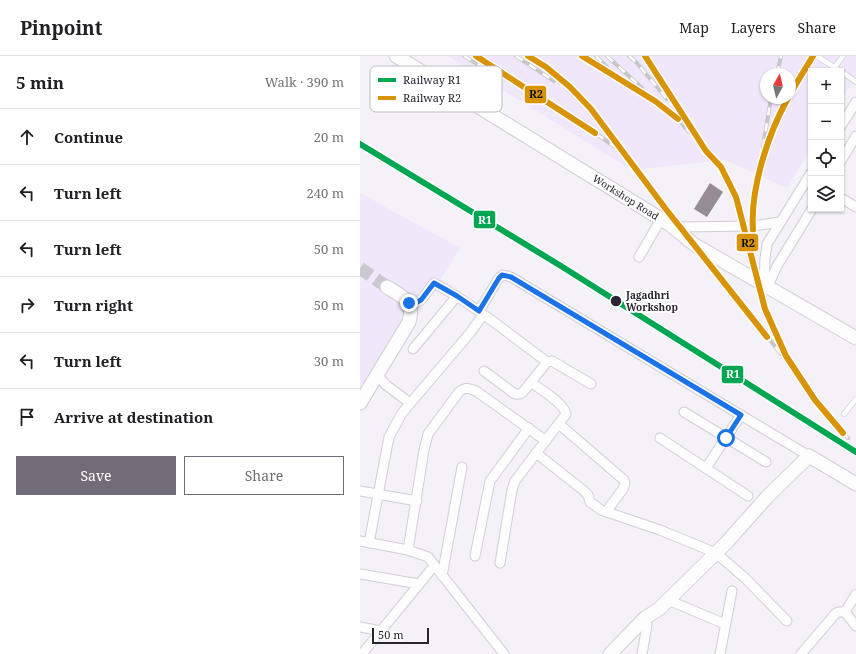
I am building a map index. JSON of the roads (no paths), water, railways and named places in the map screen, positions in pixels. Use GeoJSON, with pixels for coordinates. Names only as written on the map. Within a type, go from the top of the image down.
{"type":"FeatureCollection","features":[{"type":"Feature","properties":{"kind":"main road","name":"Workshop Road"},"geometry":{"type":"LineString","coordinates":[[396,56],[412,66]]}},
{"type":"Feature","properties":{"kind":"main road","name":"Workshop Road"},"geometry":{"type":"LineString","coordinates":[[487,112],[665,222],[695,245],[856,338]]}},
{"type":"Feature","properties":{"kind":"main road"},"geometry":{"type":"LineString","coordinates":[[360,403],[409,322],[411,316],[410,306],[405,299],[387,287]]}},
{"type":"Feature","properties":{"kind":"main road"},"geometry":{"type":"LineString","coordinates":[[610,654],[645,618],[659,609],[716,553],[768,496],[809,456],[856,484]]}},
{"type":"Feature","properties":{"kind":"street"},"geometry":{"type":"LineString","coordinates":[[844,121],[856,102]]}},
{"type":"Feature","properties":{"kind":"street"},"geometry":{"type":"LineString","coordinates":[[844,156],[856,136]]}},
{"type":"Feature","properties":{"kind":"street"},"geometry":{"type":"LineString","coordinates":[[766,286],[765,259],[767,244],[809,176]]}},
{"type":"Feature","properties":{"kind":"street"},"geometry":{"type":"LineString","coordinates":[[844,200],[856,207]]}},
{"type":"Feature","properties":{"kind":"street"},"geometry":{"type":"LineString","coordinates":[[766,286],[810,212]]}},
{"type":"Feature","properties":{"kind":"street"},"geometry":{"type":"LineString","coordinates":[[639,257],[665,222],[680,226],[753,226],[780,222]]}},
{"type":"Feature","properties":{"kind":"street"},"geometry":{"type":"LineString","coordinates":[[504,654],[428,557],[408,550],[365,542],[378,495],[389,437],[402,413],[470,333],[502,275],[511,277],[809,456]]}},
{"type":"Feature","properties":{"kind":"street"},"geometry":{"type":"LineString","coordinates":[[410,306],[421,300],[434,283],[457,296],[547,362]]}},
{"type":"Feature","properties":{"kind":"street"},"geometry":{"type":"LineString","coordinates":[[414,349],[457,296]]}},
{"type":"Feature","properties":{"kind":"street"},"geometry":{"type":"LineString","coordinates":[[484,371],[515,394],[520,394],[532,383],[547,362],[552,360],[591,384]]}},
{"type":"Feature","properties":{"kind":"street"},"geometry":{"type":"LineString","coordinates":[[377,375],[386,385],[410,403]]}},
{"type":"Feature","properties":{"kind":"street"},"geometry":{"type":"LineString","coordinates":[[500,563],[512,490],[519,474],[566,414],[565,409],[532,383]]}},
{"type":"Feature","properties":{"kind":"street"},"geometry":{"type":"LineString","coordinates":[[408,550],[424,450],[428,434],[463,388],[476,391],[546,441]]}},
{"type":"Feature","properties":{"kind":"street"},"geometry":{"type":"LineString","coordinates":[[684,412],[766,462]]}},
{"type":"Feature","properties":{"kind":"street"},"geometry":{"type":"LineString","coordinates":[[706,468],[741,415]]}},
{"type":"Feature","properties":{"kind":"street"},"geometry":{"type":"LineString","coordinates":[[559,424],[624,480],[625,483],[623,489],[606,512]]}},
{"type":"Feature","properties":{"kind":"street"},"geometry":{"type":"LineString","coordinates":[[475,556],[490,481],[529,428]]}},
{"type":"Feature","properties":{"kind":"street"},"geometry":{"type":"LineString","coordinates":[[660,438],[748,496]]}},
{"type":"Feature","properties":{"kind":"street"},"geometry":{"type":"LineString","coordinates":[[536,453],[583,490],[588,495],[593,506],[606,512],[660,530],[716,553],[745,578],[787,621]]}},
{"type":"Feature","properties":{"kind":"street"},"geometry":{"type":"LineString","coordinates":[[442,576],[462,467]]}},
{"type":"Feature","properties":{"kind":"street"},"geometry":{"type":"LineString","coordinates":[[360,491],[417,501]]}},
{"type":"Feature","properties":{"kind":"street"},"geometry":{"type":"LineString","coordinates":[[362,654],[434,566]]}},
{"type":"Feature","properties":{"kind":"street"},"geometry":{"type":"LineString","coordinates":[[360,574],[419,584]]}},
{"type":"Feature","properties":{"kind":"street"},"geometry":{"type":"LineString","coordinates":[[720,654],[732,591]]}},
{"type":"Feature","properties":{"kind":"street"},"geometry":{"type":"LineString","coordinates":[[845,612],[856,594]]}},
{"type":"Feature","properties":{"kind":"street"},"geometry":{"type":"LineString","coordinates":[[668,600],[725,624]]}},
{"type":"Feature","properties":{"kind":"street"},"geometry":{"type":"LineString","coordinates":[[845,612],[856,626]]}},
{"type":"Feature","properties":{"kind":"street"},"geometry":{"type":"LineString","coordinates":[[801,654],[836,613],[845,612]]}},
{"type":"Feature","properties":{"kind":"street"},"geometry":{"type":"LineString","coordinates":[[645,618],[647,625],[642,654],[645,654]]}},
{"type":"Feature","properties":{"kind":"street"},"geometry":{"type":"LineString","coordinates":[[360,627],[381,631]]}},
{"type":"Feature","properties":{"kind":"lane"},"geometry":{"type":"LineString","coordinates":[[817,56],[835,67],[843,56]]}},
{"type":"Feature","properties":{"kind":"lane"},"geometry":{"type":"LineString","coordinates":[[844,73],[856,82]]}},
{"type":"Feature","properties":{"kind":"lane"},"geometry":{"type":"LineString","coordinates":[[844,414],[856,399]]}},
{"type":"Feature","properties":{"kind":"tunnel"},"geometry":{"type":"LineString","coordinates":[[360,268],[387,287]]}},
{"type":"Feature","properties":{"kind":"railway"},"geometry":{"type":"LineString","coordinates":[[464,56],[480,66]]}},
{"type":"Feature","properties":{"kind":"railway"},"geometry":{"type":"LineString","coordinates":[[476,56],[492,66]]}},
{"type":"Feature","properties":{"kind":"railway"},"geometry":{"type":"LineString","coordinates":[[516,56],[554,81]]}},
{"type":"Feature","properties":{"kind":"railway"},"geometry":{"type":"LineString","coordinates":[[528,56],[546,67],[570,87],[591,109],[665,208],[781,354]]}},
{"type":"Feature","properties":{"kind":"railway"},"geometry":{"type":"LineString","coordinates":[[582,56],[655,101],[677,118],[689,132]]}},
{"type":"Feature","properties":{"kind":"railway"},"geometry":{"type":"LineString","coordinates":[[596,56],[607,67]]}},
{"type":"Feature","properties":{"kind":"railway"},"geometry":{"type":"LineString","coordinates":[[607,56],[642,88]]}},
{"type":"Feature","properties":{"kind":"railway"},"geometry":{"type":"LineString","coordinates":[[629,56],[636,62],[667,99]]}},
{"type":"Feature","properties":{"kind":"railway"},"geometry":{"type":"LineString","coordinates":[[645,56],[706,151],[721,167],[736,197],[765,309],[786,356],[815,400],[848,438]]}},
{"type":"Feature","properties":{"kind":"railway"},"geometry":{"type":"LineString","coordinates":[[778,68],[781,56]]}},
{"type":"Feature","properties":{"kind":"railway"},"geometry":{"type":"LineString","coordinates":[[796,84],[813,56]]}},
{"type":"Feature","properties":{"kind":"railway"},"geometry":{"type":"LineString","coordinates":[[502,72],[577,120],[615,147]]}},
{"type":"Feature","properties":{"kind":"railway"},"geometry":{"type":"LineString","coordinates":[[763,147],[770,104]]}},
{"type":"Feature","properties":{"kind":"railway"},"geometry":{"type":"LineString","coordinates":[[753,251],[753,220],[757,182],[769,138],[785,104]]}},
{"type":"Feature","properties":{"kind":"rail line","name":"R2"},"geometry":{"type":"LineString","coordinates":[[476,56],[491,66]]}},
{"type":"Feature","properties":{"kind":"rail line","name":"R2"},"geometry":{"type":"LineString","coordinates":[[528,56],[546,67],[570,87],[591,109],[665,208],[767,337]]}},
{"type":"Feature","properties":{"kind":"rail line","name":"R2"},"geometry":{"type":"LineString","coordinates":[[582,56],[655,101],[678,119]]}},
{"type":"Feature","properties":{"kind":"rail line","name":"R2"},"geometry":{"type":"LineString","coordinates":[[645,56],[706,151],[721,167],[736,197],[765,309],[786,356],[815,400],[843,433]]}},
{"type":"Feature","properties":{"kind":"rail line","name":"R2"},"geometry":{"type":"LineString","coordinates":[[796,84],[813,56]]}},
{"type":"Feature","properties":{"kind":"rail line","name":"R2"},"geometry":{"type":"LineString","coordinates":[[502,73],[595,133]]}},
{"type":"Feature","properties":{"kind":"rail line","name":"R2"},"geometry":{"type":"LineString","coordinates":[[753,230],[754,197],[757,180],[767,145],[785,104]]}},
{"type":"Feature","properties":{"kind":"rail line","name":"R1"},"geometry":{"type":"LineString","coordinates":[[360,144],[561,266],[856,452]]}},
{"type":"Feature","properties":{"kind":"place","name":"Jagadhri Workshop"},"geometry":{"type":"Point","coordinates":[616,301]}}]}
